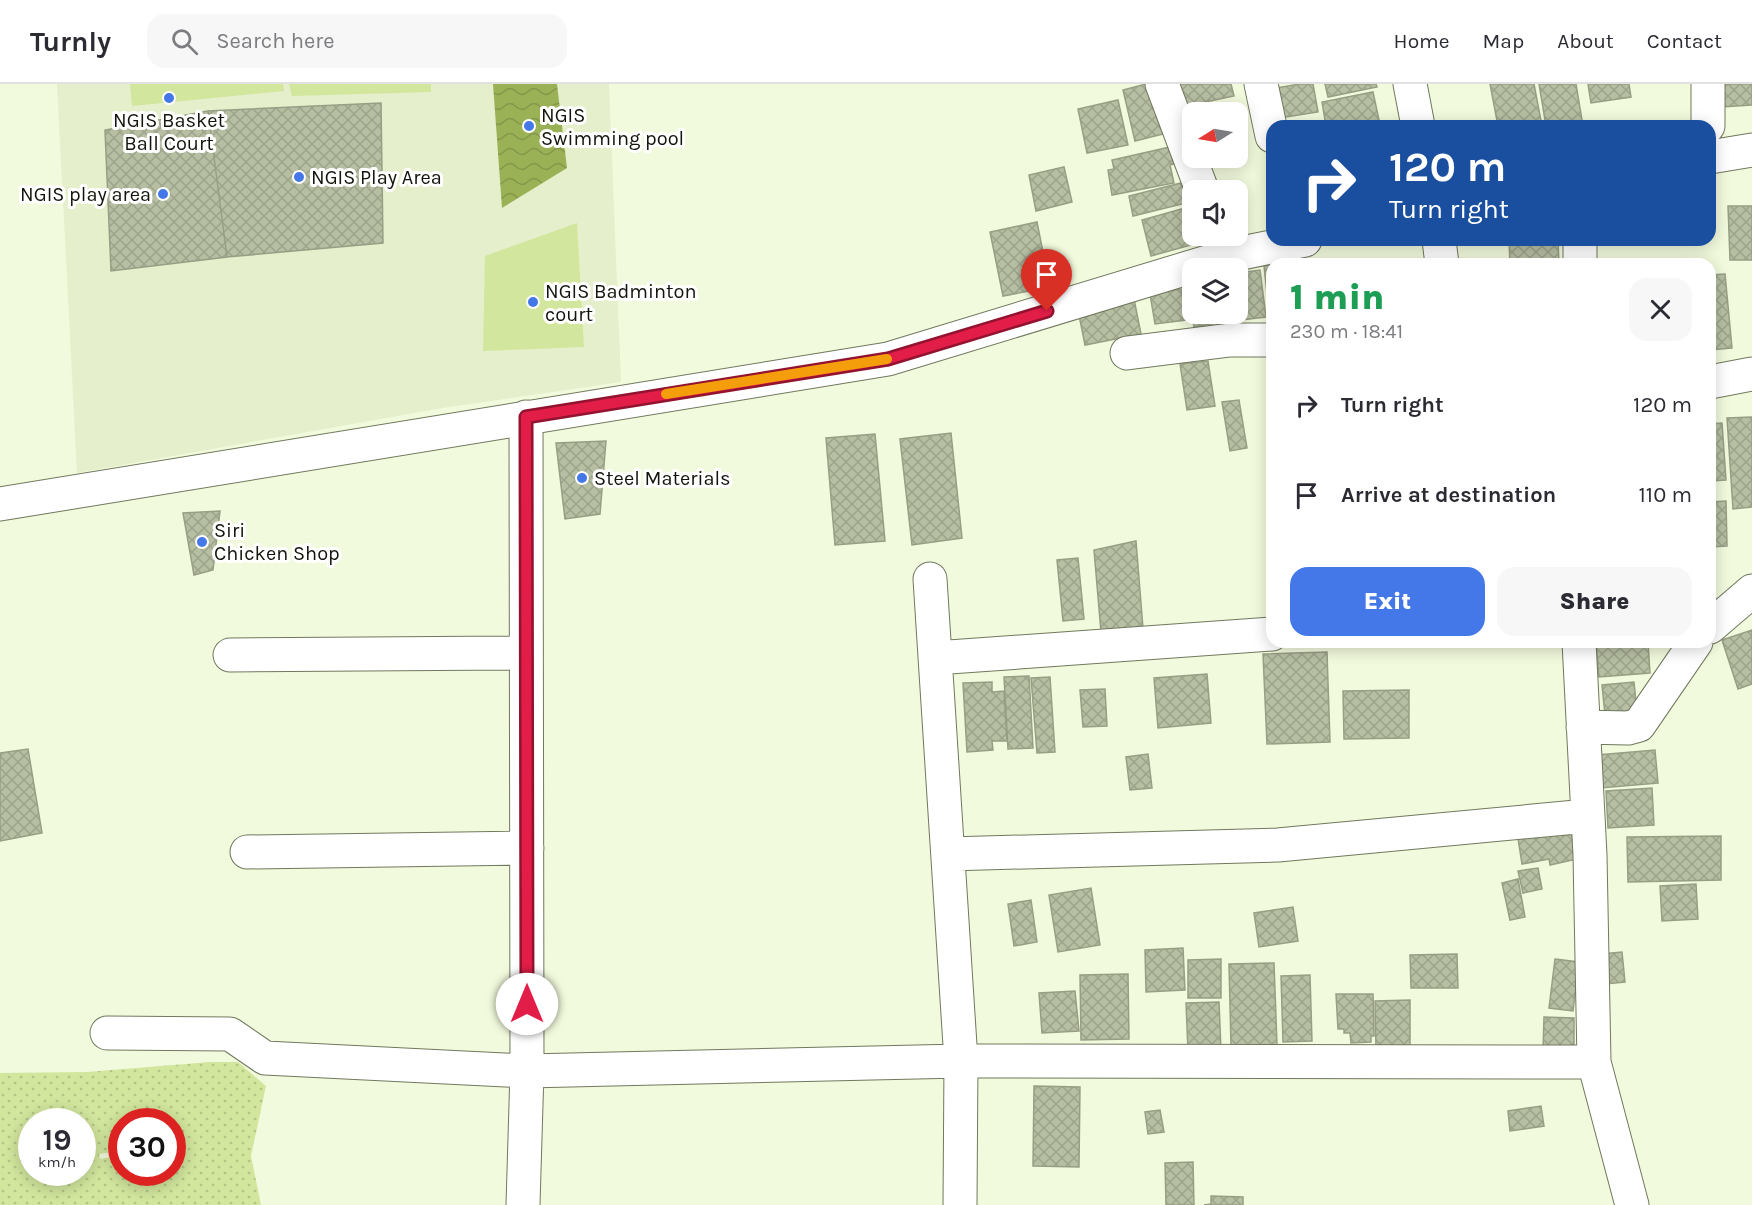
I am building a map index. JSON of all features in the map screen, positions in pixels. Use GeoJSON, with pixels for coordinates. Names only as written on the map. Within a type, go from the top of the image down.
{"type":"FeatureCollection","features":[{"type":"Feature","properties":{"kind":"street"},"geometry":{"type":"LineString","coordinates":[[1162,84],[1198,180]]}},
{"type":"Feature","properties":{"kind":"street"},"geometry":{"type":"LineString","coordinates":[[1261,84],[1269,120]]}},
{"type":"Feature","properties":{"kind":"street"},"geometry":{"type":"LineString","coordinates":[[1410,84],[1417,120]]}},
{"type":"Feature","properties":{"kind":"street"},"geometry":{"type":"LineString","coordinates":[[1708,84],[1708,120]]}},
{"type":"Feature","properties":{"kind":"street"},"geometry":{"type":"LineString","coordinates":[[1716,156],[1752,150]]}},
{"type":"Feature","properties":{"kind":"street"},"geometry":{"type":"LineString","coordinates":[[1248,244],[1266,243]]}},
{"type":"Feature","properties":{"kind":"street"},"geometry":{"type":"LineString","coordinates":[[0,504],[888,359],[1223,246]]}},
{"type":"Feature","properties":{"kind":"street"},"geometry":{"type":"LineString","coordinates":[[1127,353],[1230,340],[1266,340]]}},
{"type":"Feature","properties":{"kind":"street"},"geometry":{"type":"LineString","coordinates":[[1716,381],[1752,374]]}},
{"type":"Feature","properties":{"kind":"street"},"geometry":{"type":"LineString","coordinates":[[524,1205],[527,1071],[526,417]]}},
{"type":"Feature","properties":{"kind":"street"},"geometry":{"type":"LineString","coordinates":[[930,579],[961,1060],[960,1205]]}},
{"type":"Feature","properties":{"kind":"street"},"geometry":{"type":"LineString","coordinates":[[1716,622],[1752,591]]}},
{"type":"Feature","properties":{"kind":"street"},"geometry":{"type":"LineString","coordinates":[[935,658],[1266,634]]}},
{"type":"Feature","properties":{"kind":"street"},"geometry":{"type":"LineString","coordinates":[[1579,648],[1590,855],[1594,1062],[1632,1205]]}},
{"type":"Feature","properties":{"kind":"street"},"geometry":{"type":"LineString","coordinates":[[1583,727],[1628,728],[1639,725],[1692,648]]}},
{"type":"Feature","properties":{"kind":"street"},"geometry":{"type":"LineString","coordinates":[[230,655],[526,653]]}},
{"type":"Feature","properties":{"kind":"street"},"geometry":{"type":"LineString","coordinates":[[948,854],[1278,845],[1587,816]]}},
{"type":"Feature","properties":{"kind":"street"},"geometry":{"type":"LineString","coordinates":[[247,852],[527,848]]}},
{"type":"Feature","properties":{"kind":"street"},"geometry":{"type":"LineString","coordinates":[[107,1033],[230,1034],[265,1058],[527,1071],[961,1060],[1594,1062]]}},
{"type":"Feature","properties":{"kind":"shaded area"},"geometry":{"type":"Polygon","coordinates":[[[57,84],[609,84],[621,382],[443,408],[77,473],[57,84]]]}},
{"type":"Feature","properties":{"kind":"shaded area","name":"NGIS Basket Ball Court"},"geometry":{"type":"Polygon","coordinates":[[[130,84],[283,84],[284,91],[132,106],[130,84]]]}},
{"type":"Feature","properties":{"kind":"shaded area"},"geometry":{"type":"Polygon","coordinates":[[[289,84],[431,84],[431,92],[292,96],[289,84]]]}},
{"type":"Feature","properties":{"kind":"shaded area","name":"NGIS Badminton court"},"geometry":{"type":"Polygon","coordinates":[[[577,223],[584,347],[483,351],[485,256],[577,223]]]}},
{"type":"Feature","properties":{"kind":"shaded area"},"geometry":{"type":"Polygon","coordinates":[[[210,1062],[238,1062],[266,1086],[251,1156],[261,1205],[0,1205],[0,1073],[87,1072],[210,1062]]]}},
{"type":"Feature","properties":{"kind":"water","name":"NGIS Swimming pool"},"geometry":{"type":"Polygon","coordinates":[[[493,84],[557,84],[567,168],[502,208],[493,84]]]}},
{"type":"Feature","properties":{"kind":"building"},"geometry":{"type":"Polygon","coordinates":[[[1146,84],[1158,84],[1171,132],[1135,141],[1123,90],[1146,84]]]}},
{"type":"Feature","properties":{"kind":"building"},"geometry":{"type":"Polygon","coordinates":[[[1176,84],[1231,84],[1234,96],[1205,102],[1182,102],[1181,107],[1176,84]]]}},
{"type":"Feature","properties":{"kind":"building"},"geometry":{"type":"Polygon","coordinates":[[[1313,84],[1318,112],[1274,119],[1264,90],[1313,84]]]}},
{"type":"Feature","properties":{"kind":"building"},"geometry":{"type":"Polygon","coordinates":[[[1325,84],[1376,84],[1377,87],[1328,97],[1325,84]]]}},
{"type":"Feature","properties":{"kind":"building"},"geometry":{"type":"Polygon","coordinates":[[[1490,84],[1534,84],[1541,120],[1497,120],[1490,84]]]}},
{"type":"Feature","properties":{"kind":"building"},"geometry":{"type":"Polygon","coordinates":[[[1539,84],[1576,84],[1582,120],[1545,120],[1539,84]]]}},
{"type":"Feature","properties":{"kind":"building"},"geometry":{"type":"Polygon","coordinates":[[[1588,84],[1629,84],[1631,97],[1591,103],[1588,84]]]}},
{"type":"Feature","properties":{"kind":"building"},"geometry":{"type":"Polygon","coordinates":[[[1720,84],[1752,84],[1752,105],[1722,107],[1720,84]]]}},
{"type":"Feature","properties":{"kind":"building"},"geometry":{"type":"Polygon","coordinates":[[[1373,92],[1379,120],[1325,120],[1322,102],[1373,92]]]}},
{"type":"Feature","properties":{"kind":"building"},"geometry":{"type":"Polygon","coordinates":[[[1118,100],[1128,145],[1087,153],[1078,109],[1118,100]]]}},
{"type":"Feature","properties":{"kind":"building","name":"NGIS Play Area"},"geometry":{"type":"Polygon","coordinates":[[[381,103],[383,243],[227,257],[208,111],[381,103]]]}},
{"type":"Feature","properties":{"kind":"building","name":"NGIS play area"},"geometry":{"type":"Polygon","coordinates":[[[208,111],[227,257],[111,271],[105,130],[208,111]]]}},
{"type":"Feature","properties":{"kind":"building"},"geometry":{"type":"Polygon","coordinates":[[[1170,147],[1174,164],[1170,165],[1174,183],[1112,195],[1108,170],[1114,169],[1112,160],[1170,147]]]}},
{"type":"Feature","properties":{"kind":"building"},"geometry":{"type":"Polygon","coordinates":[[[1064,167],[1072,202],[1036,211],[1029,175],[1064,167]]]}},
{"type":"Feature","properties":{"kind":"building"},"geometry":{"type":"Polygon","coordinates":[[[1181,183],[1182,187],[1182,204],[1133,216],[1129,196],[1181,183]]]}},
{"type":"Feature","properties":{"kind":"building"},"geometry":{"type":"Polygon","coordinates":[[[1728,206],[1752,206],[1752,260],[1730,260],[1728,206]]]}},
{"type":"Feature","properties":{"kind":"building"},"geometry":{"type":"Polygon","coordinates":[[[1182,209],[1182,246],[1187,246],[1151,256],[1142,220],[1182,209]]]}},
{"type":"Feature","properties":{"kind":"building"},"geometry":{"type":"Polygon","coordinates":[[[1037,222],[1050,287],[1003,296],[990,232],[1037,222]]]}},
{"type":"Feature","properties":{"kind":"building"},"geometry":{"type":"Polygon","coordinates":[[[1509,246],[1558,246],[1559,258],[1510,258],[1509,246]]]}},
{"type":"Feature","properties":{"kind":"building"},"geometry":{"type":"Polygon","coordinates":[[[1260,270],[1266,317],[1248,319],[1248,272],[1260,270]]]}},
{"type":"Feature","properties":{"kind":"building"},"geometry":{"type":"Polygon","coordinates":[[[1725,274],[1732,348],[1716,349],[1716,275],[1725,274]]]}},
{"type":"Feature","properties":{"kind":"building"},"geometry":{"type":"Polygon","coordinates":[[[1181,289],[1182,321],[1155,324],[1150,294],[1181,289]]]}},
{"type":"Feature","properties":{"kind":"building"},"geometry":{"type":"Polygon","coordinates":[[[1134,299],[1141,334],[1085,345],[1078,310],[1134,299]]]}},
{"type":"Feature","properties":{"kind":"building"},"geometry":{"type":"Polygon","coordinates":[[[1193,324],[1212,324],[1194,327],[1193,324]]]}},
{"type":"Feature","properties":{"kind":"building"},"geometry":{"type":"Polygon","coordinates":[[[1208,361],[1215,406],[1187,410],[1180,364],[1208,361]]]}},
{"type":"Feature","properties":{"kind":"building"},"geometry":{"type":"Polygon","coordinates":[[[1239,400],[1247,448],[1230,451],[1222,402],[1239,400]]]}},
{"type":"Feature","properties":{"kind":"building"},"geometry":{"type":"Polygon","coordinates":[[[1752,417],[1752,507],[1733,509],[1727,418],[1752,417]]]}},
{"type":"Feature","properties":{"kind":"building"},"geometry":{"type":"Polygon","coordinates":[[[1722,423],[1726,480],[1716,481],[1716,424],[1722,423]]]}},
{"type":"Feature","properties":{"kind":"building"},"geometry":{"type":"Polygon","coordinates":[[[951,433],[962,538],[912,545],[900,439],[951,433]]]}},
{"type":"Feature","properties":{"kind":"building"},"geometry":{"type":"Polygon","coordinates":[[[875,434],[885,541],[835,545],[826,438],[875,434]]]}},
{"type":"Feature","properties":{"kind":"building","name":"Steel Materials"},"geometry":{"type":"Polygon","coordinates":[[[606,441],[600,514],[565,519],[556,443],[606,441]]]}},
{"type":"Feature","properties":{"kind":"building"},"geometry":{"type":"Polygon","coordinates":[[[1726,501],[1727,546],[1716,547],[1716,502],[1726,501]]]}},
{"type":"Feature","properties":{"kind":"building","name":"Siri Chicken Shop"},"geometry":{"type":"Polygon","coordinates":[[[220,511],[213,570],[194,575],[183,513],[220,511]]]}},
{"type":"Feature","properties":{"kind":"building"},"geometry":{"type":"Polygon","coordinates":[[[1136,541],[1143,628],[1101,632],[1094,550],[1136,541]]]}},
{"type":"Feature","properties":{"kind":"building"},"geometry":{"type":"Polygon","coordinates":[[[1078,558],[1084,619],[1063,621],[1057,560],[1078,558]]]}},
{"type":"Feature","properties":{"kind":"building"},"geometry":{"type":"Polygon","coordinates":[[[1752,630],[1752,684],[1738,689],[1722,640],[1752,630]]]}},
{"type":"Feature","properties":{"kind":"building"},"geometry":{"type":"Polygon","coordinates":[[[1597,648],[1648,648],[1650,673],[1599,677],[1597,648]]]}},
{"type":"Feature","properties":{"kind":"building"},"geometry":{"type":"Polygon","coordinates":[[[1327,652],[1330,742],[1267,744],[1263,654],[1327,652]]]}},
{"type":"Feature","properties":{"kind":"building"},"geometry":{"type":"Polygon","coordinates":[[[1207,674],[1211,723],[1158,728],[1154,678],[1207,674]]]}},
{"type":"Feature","properties":{"kind":"building"},"geometry":{"type":"Polygon","coordinates":[[[1029,676],[1033,748],[1008,749],[1004,677],[1029,676]]]}},
{"type":"Feature","properties":{"kind":"building"},"geometry":{"type":"Polygon","coordinates":[[[1050,677],[1055,752],[1037,753],[1031,678],[1050,677]]]}},
{"type":"Feature","properties":{"kind":"building"},"geometry":{"type":"Polygon","coordinates":[[[992,682],[992,692],[1004,691],[1007,741],[992,741],[993,750],[967,752],[963,683],[992,682]]]}},
{"type":"Feature","properties":{"kind":"building"},"geometry":{"type":"Polygon","coordinates":[[[1634,682],[1637,712],[1605,715],[1602,685],[1634,682]]]}},
{"type":"Feature","properties":{"kind":"building"},"geometry":{"type":"Polygon","coordinates":[[[1105,689],[1107,726],[1083,727],[1080,690],[1105,689]]]}},
{"type":"Feature","properties":{"kind":"building"},"geometry":{"type":"Polygon","coordinates":[[[1409,690],[1409,738],[1344,739],[1343,691],[1409,690]]]}},
{"type":"Feature","properties":{"kind":"building"},"geometry":{"type":"Polygon","coordinates":[[[28,749],[42,833],[0,841],[0,753],[28,749]]]}},
{"type":"Feature","properties":{"kind":"building"},"geometry":{"type":"Polygon","coordinates":[[[1655,750],[1658,783],[1600,788],[1597,755],[1655,750]]]}},
{"type":"Feature","properties":{"kind":"building"},"geometry":{"type":"Polygon","coordinates":[[[1148,754],[1152,788],[1130,790],[1126,757],[1148,754]]]}},
{"type":"Feature","properties":{"kind":"building"},"geometry":{"type":"Polygon","coordinates":[[[1652,788],[1654,825],[1608,828],[1606,791],[1652,788]]]}},
{"type":"Feature","properties":{"kind":"building"},"geometry":{"type":"Polygon","coordinates":[[[1570,825],[1577,859],[1550,865],[1549,859],[1522,864],[1517,832],[1570,825]]]}},
{"type":"Feature","properties":{"kind":"building"},"geometry":{"type":"Polygon","coordinates":[[[1721,836],[1721,880],[1628,882],[1627,837],[1721,836]]]}},
{"type":"Feature","properties":{"kind":"building"},"geometry":{"type":"Polygon","coordinates":[[[1538,868],[1542,889],[1523,893],[1518,871],[1538,868]]]}},
{"type":"Feature","properties":{"kind":"building"},"geometry":{"type":"Polygon","coordinates":[[[1518,879],[1525,917],[1510,920],[1502,883],[1518,879]]]}},
{"type":"Feature","properties":{"kind":"building"},"geometry":{"type":"Polygon","coordinates":[[[1696,884],[1698,919],[1662,921],[1660,886],[1696,884]]]}},
{"type":"Feature","properties":{"kind":"building"},"geometry":{"type":"Polygon","coordinates":[[[1091,888],[1100,945],[1058,952],[1049,895],[1091,888]]]}},
{"type":"Feature","properties":{"kind":"building"},"geometry":{"type":"Polygon","coordinates":[[[1031,900],[1037,942],[1014,946],[1008,904],[1031,900]]]}},
{"type":"Feature","properties":{"kind":"building"},"geometry":{"type":"Polygon","coordinates":[[[1293,907],[1298,941],[1259,947],[1254,913],[1293,907]]]}},
{"type":"Feature","properties":{"kind":"building"},"geometry":{"type":"Polygon","coordinates":[[[1183,948],[1185,990],[1146,992],[1145,950],[1183,948]]]}},
{"type":"Feature","properties":{"kind":"building"},"geometry":{"type":"Polygon","coordinates":[[[1622,952],[1625,982],[1605,984],[1601,954],[1622,952]]]}},
{"type":"Feature","properties":{"kind":"building"},"geometry":{"type":"Polygon","coordinates":[[[1457,954],[1458,988],[1411,988],[1410,955],[1457,954]]]}},
{"type":"Feature","properties":{"kind":"building"},"geometry":{"type":"Polygon","coordinates":[[[1221,959],[1221,998],[1188,998],[1188,960],[1221,959]]]}},
{"type":"Feature","properties":{"kind":"building"},"geometry":{"type":"Polygon","coordinates":[[[1555,959],[1579,962],[1573,1011],[1549,1008],[1555,959]]]}},
{"type":"Feature","properties":{"kind":"building"},"geometry":{"type":"Polygon","coordinates":[[[1274,963],[1277,1045],[1231,1046],[1229,964],[1274,963]]]}},
{"type":"Feature","properties":{"kind":"building"},"geometry":{"type":"Polygon","coordinates":[[[1128,974],[1129,1039],[1081,1040],[1080,975],[1128,974]]]}},
{"type":"Feature","properties":{"kind":"building"},"geometry":{"type":"Polygon","coordinates":[[[1310,975],[1312,1041],[1283,1042],[1281,976],[1310,975]]]}},
{"type":"Feature","properties":{"kind":"building"},"geometry":{"type":"Polygon","coordinates":[[[1075,991],[1079,1031],[1042,1033],[1039,993],[1075,991]]]}},
{"type":"Feature","properties":{"kind":"building"},"geometry":{"type":"Polygon","coordinates":[[[1336,994],[1373,994],[1374,1036],[1371,1036],[1371,1042],[1351,1043],[1350,1033],[1344,1033],[1344,1029],[1338,1029],[1336,994]]]}},
{"type":"Feature","properties":{"kind":"building"},"geometry":{"type":"Polygon","coordinates":[[[1410,1000],[1410,1050],[1376,1050],[1375,1001],[1410,1000]]]}},
{"type":"Feature","properties":{"kind":"building"},"geometry":{"type":"Polygon","coordinates":[[[1219,1002],[1221,1050],[1188,1051],[1186,1003],[1219,1002]]]}},
{"type":"Feature","properties":{"kind":"building"},"geometry":{"type":"Polygon","coordinates":[[[1544,1017],[1574,1018],[1574,1051],[1543,1050],[1544,1017]]]}},
{"type":"Feature","properties":{"kind":"building"},"geometry":{"type":"Polygon","coordinates":[[[1034,1086],[1080,1087],[1079,1167],[1033,1166],[1034,1086]]]}},
{"type":"Feature","properties":{"kind":"building"},"geometry":{"type":"Polygon","coordinates":[[[1541,1106],[1544,1126],[1510,1131],[1508,1111],[1541,1106]]]}},
{"type":"Feature","properties":{"kind":"building"},"geometry":{"type":"Polygon","coordinates":[[[1160,1110],[1164,1132],[1148,1134],[1145,1112],[1160,1110]]]}},
{"type":"Feature","properties":{"kind":"building"},"geometry":{"type":"Polygon","coordinates":[[[1193,1162],[1194,1205],[1166,1205],[1165,1163],[1193,1162]]]}},
{"type":"Feature","properties":{"kind":"building"},"geometry":{"type":"Polygon","coordinates":[[[1211,1196],[1243,1197],[1243,1205],[1204,1205],[1211,1204],[1211,1196]]]}},
{"type":"Feature","properties":{"kind":"slow traffic"},"geometry":{"type":"LineString","coordinates":[[666,394],[887,359]]}},
{"type":"Feature","properties":{"kind":"place","name":"NGIS Basket Ball Court"},"geometry":{"type":"Point","coordinates":[169,98]}},
{"type":"Feature","properties":{"kind":"place","name":"NGIS Swimming pool"},"geometry":{"type":"Point","coordinates":[529,126]}},
{"type":"Feature","properties":{"kind":"place","name":"NGIS Play Area"},"geometry":{"type":"Point","coordinates":[299,177]}},
{"type":"Feature","properties":{"kind":"place","name":"NGIS play area"},"geometry":{"type":"Point","coordinates":[163,194]}},
{"type":"Feature","properties":{"kind":"place","name":"NGIS Badminton court"},"geometry":{"type":"Point","coordinates":[533,302]}},
{"type":"Feature","properties":{"kind":"place","name":"Steel Materials"},"geometry":{"type":"Point","coordinates":[582,478]}},
{"type":"Feature","properties":{"kind":"place","name":"Siri Chicken Shop"},"geometry":{"type":"Point","coordinates":[202,542]}},
{"type":"Feature","properties":{"kind":"route"},"geometry":{"type":"LineString","coordinates":[[527,1004],[526,417],[888,359],[1047,311]]}}]}
